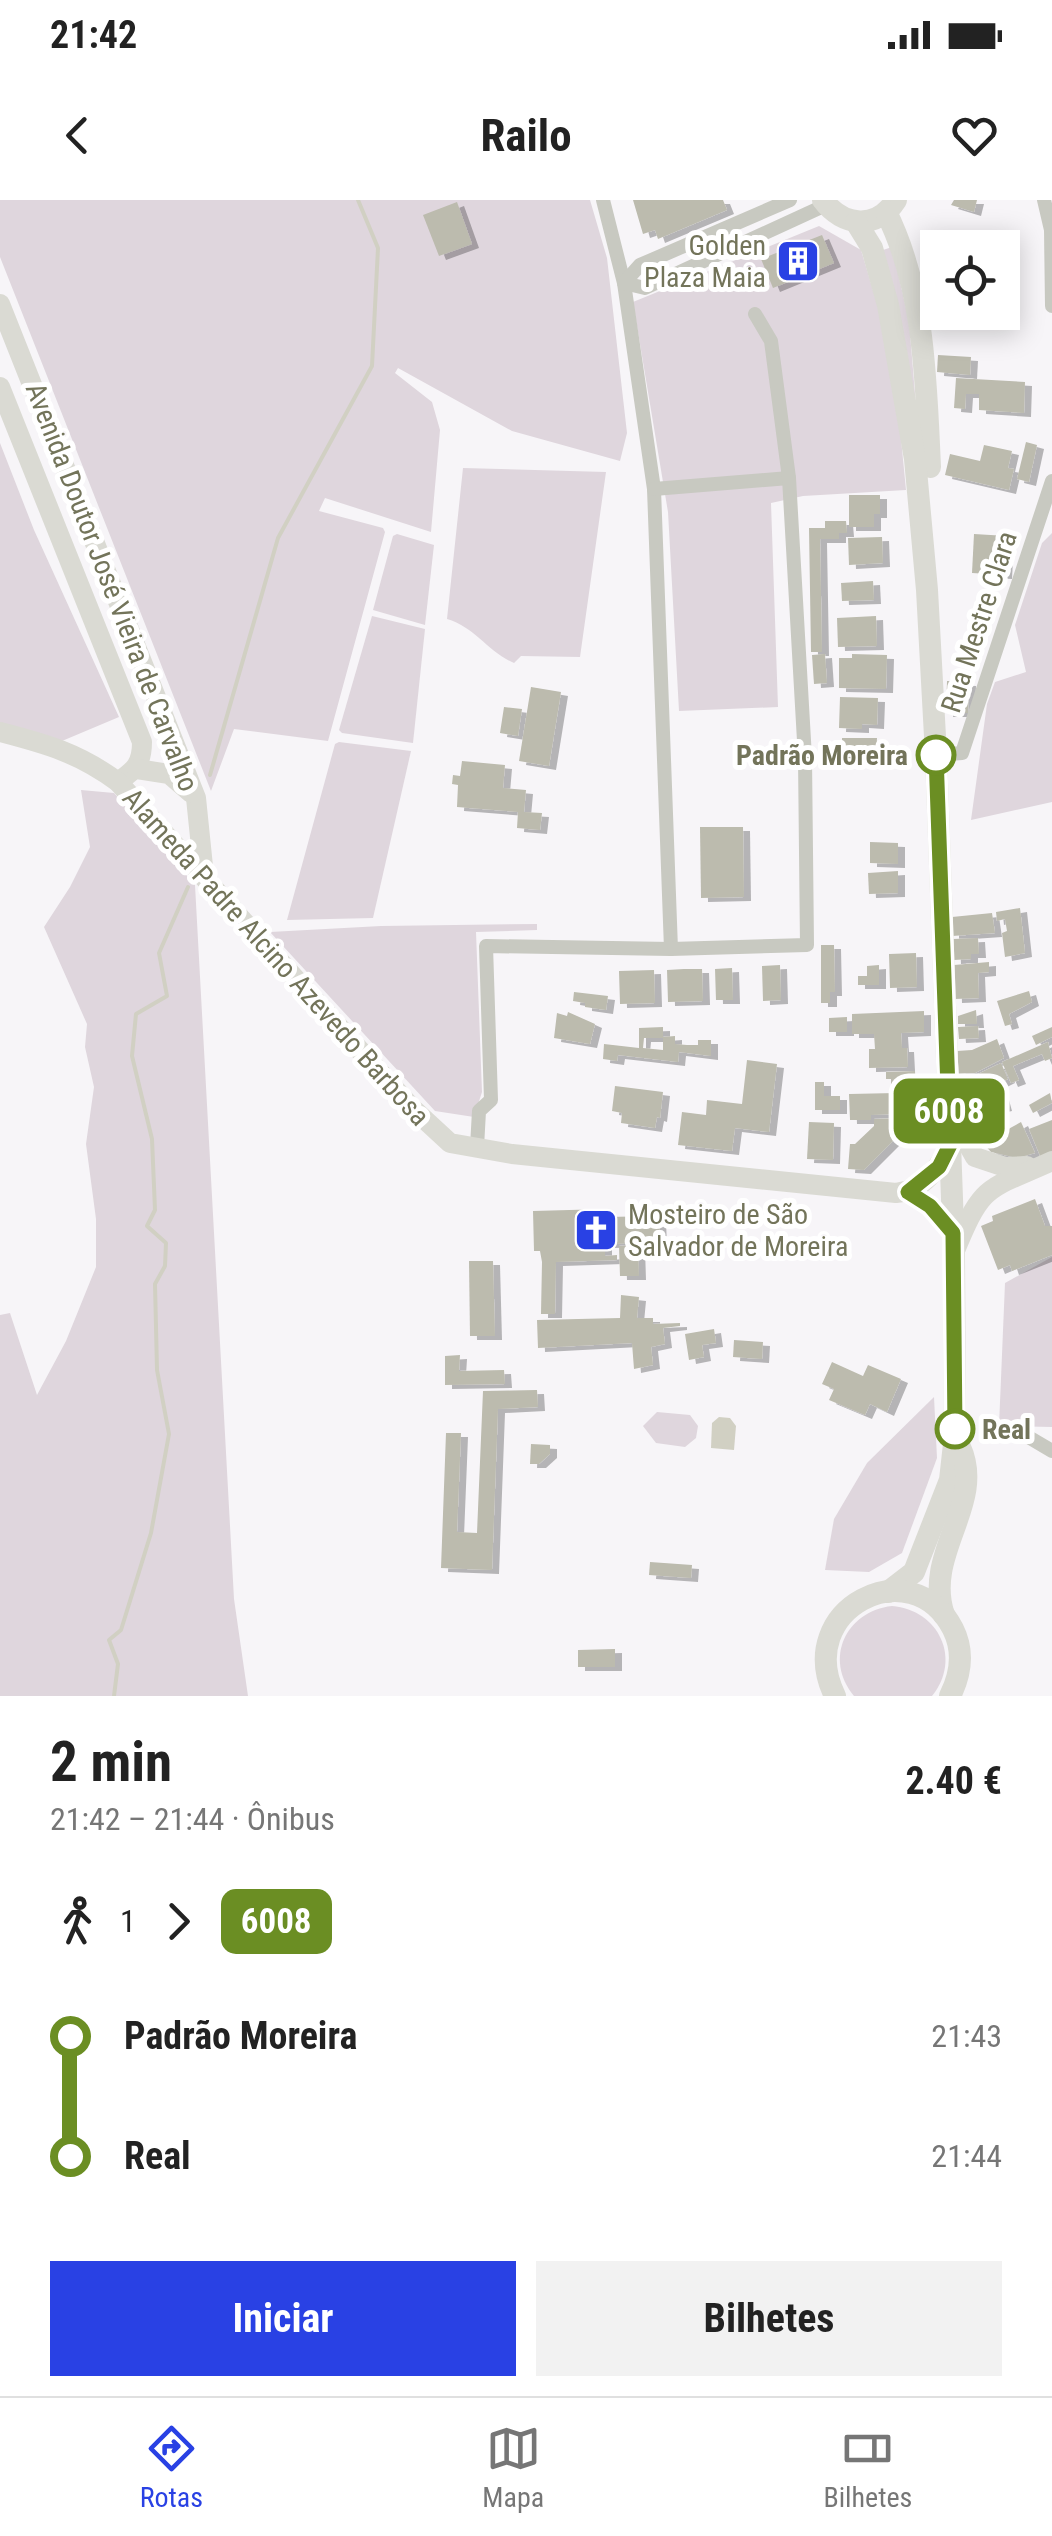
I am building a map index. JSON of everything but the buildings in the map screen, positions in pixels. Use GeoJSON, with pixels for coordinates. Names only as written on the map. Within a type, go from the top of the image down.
{"type":"FeatureCollection","features":[{"type":"Feature","properties":{"kind":"main road"},"geometry":{"type":"LineString","coordinates":[[825,202],[843,219],[856,222],[870,221],[891,206],[900,240],[923,356],[933,540],[927,590]]}},
{"type":"Feature","properties":{"kind":"main road"},"geometry":{"type":"LineString","coordinates":[[835,1696],[825,1656],[834,1626],[855,1603],[888,1592],[914,1572],[950,1480],[955,1435],[954,1243],[927,590],[915,459],[898,351],[872,248],[856,222]]}},
{"type":"Feature","properties":{"kind":"main road","name":"Avenida Doutor José Vieira de Carvalho"},"geometry":{"type":"LineString","coordinates":[[0,304],[196,798],[204,876]]}},
{"type":"Feature","properties":{"kind":"main road","name":"Avenida Doutor José Vieira de Carvalho"},"geometry":{"type":"LineString","coordinates":[[0,387],[142,742],[137,769],[118,782]]}},
{"type":"Feature","properties":{"kind":"main road","name":"Alameda Padre Alcino Azevedo Barbosa"},"geometry":{"type":"LineString","coordinates":[[0,732],[61,748],[88,760],[118,782],[435,1132],[450,1143],[828,1187],[908,1192]]}},
{"type":"Feature","properties":{"kind":"main road"},"geometry":{"type":"LineString","coordinates":[[137,769],[169,774],[196,798]]}},
{"type":"Feature","properties":{"kind":"main road"},"geometry":{"type":"LineString","coordinates":[[949,1110],[975,1157],[1005,1167],[1048,1163]]}},
{"type":"Feature","properties":{"kind":"main road"},"geometry":{"type":"LineString","coordinates":[[950,1145],[939,1167],[908,1192],[930,1206],[954,1243]]}},
{"type":"Feature","properties":{"kind":"main road"},"geometry":{"type":"LineString","coordinates":[[954,1243],[976,1202],[1002,1181],[1048,1163]]}},
{"type":"Feature","properties":{"kind":"main road"},"geometry":{"type":"LineString","coordinates":[[944,1616],[940,1594],[942,1560],[960,1512],[967,1475],[964,1454],[955,1435]]}},
{"type":"Feature","properties":{"kind":"main road"},"geometry":{"type":"LineString","coordinates":[[888,1592],[923,1599],[944,1616],[955,1633],[960,1656],[958,1679],[950,1696]]}},
{"type":"Feature","properties":{"kind":"street"},"geometry":{"type":"LineString","coordinates":[[603,200],[624,283],[654,489],[671,949]]}},
{"type":"Feature","properties":{"kind":"street"},"geometry":{"type":"LineString","coordinates":[[624,283],[640,265],[790,200]]}},
{"type":"Feature","properties":{"kind":"street"},"geometry":{"type":"LineString","coordinates":[[1044,200],[1051,230],[1052,306]]}},
{"type":"Feature","properties":{"kind":"street"},"geometry":{"type":"LineString","coordinates":[[624,283],[645,288],[825,202]]}},
{"type":"Feature","properties":{"kind":"street"},"geometry":{"type":"LineString","coordinates":[[476,1148],[478,1111],[491,1100],[486,946],[807,946],[805,758],[789,478],[771,341],[756,314]]}},
{"type":"Feature","properties":{"kind":"street"},"geometry":{"type":"LineString","coordinates":[[654,489],[789,478]]}},
{"type":"Feature","properties":{"kind":"street","name":"Rua Mestre Clara"},"geometry":{"type":"LineString","coordinates":[[936,755],[962,753],[1047,512],[1052,481]]}},
{"type":"Feature","properties":{"kind":"street"},"geometry":{"type":"LineString","coordinates":[[1025,1435],[1052,1451]]}},
{"type":"Feature","properties":{"kind":"shaded area"},"geometry":{"type":"Polygon","coordinates":[[[0,200],[590,200],[607,258],[627,433],[620,461],[512,431],[398,368],[395,373],[432,402],[440,430],[431,532],[325,498],[319,511],[383,528],[385,532],[328,741],[234,729],[211,791],[0,257],[0,200]]]}},
{"type":"Feature","properties":{"kind":"shaded area"},"geometry":{"type":"Polygon","coordinates":[[[819,226],[861,250],[893,357],[906,490],[803,496],[771,503],[778,707],[679,711],[668,512],[633,302],[819,226]]]}},
{"type":"Feature","properties":{"kind":"shaded area"},"geometry":{"type":"Polygon","coordinates":[[[892,247],[909,321],[918,431],[880,251],[892,247]]]}},
{"type":"Feature","properties":{"kind":"shaded area"},"geometry":{"type":"Polygon","coordinates":[[[0,443],[34,530],[119,717],[62,741],[0,724],[0,443]]]}},
{"type":"Feature","properties":{"kind":"shaded area"},"geometry":{"type":"Polygon","coordinates":[[[463,468],[606,472],[580,657],[521,656],[514,663],[447,619],[463,468]]]}},
{"type":"Feature","properties":{"kind":"shaded area"},"geometry":{"type":"Polygon","coordinates":[[[1052,533],[1052,802],[971,820],[987,704],[995,682],[1026,672],[1015,625],[1042,543],[1052,533]]]}},
{"type":"Feature","properties":{"kind":"shaded area"},"geometry":{"type":"Polygon","coordinates":[[[393,536],[434,545],[425,625],[373,610],[393,536]]]}},
{"type":"Feature","properties":{"kind":"shaded area"},"geometry":{"type":"Polygon","coordinates":[[[372,616],[425,629],[413,743],[339,730],[372,616]]]}},
{"type":"Feature","properties":{"kind":"shaded area"},"geometry":{"type":"Polygon","coordinates":[[[335,744],[411,751],[373,918],[287,920],[335,744]]]}},
{"type":"Feature","properties":{"kind":"shaded area"},"geometry":{"type":"Polygon","coordinates":[[[81,790],[114,793],[195,885],[234,1599],[248,1696],[0,1696],[0,1315],[10,1313],[37,1395],[66,1341],[96,1267],[96,1219],[86,1144],[94,1087],[85,1047],[87,1024],[44,927],[90,847],[81,790]]]}},
{"type":"Feature","properties":{"kind":"shaded area"},"geometry":{"type":"Polygon","coordinates":[[[537,924],[537,930],[476,932],[482,1092],[474,1117],[435,1111],[270,932],[381,926],[537,924]]]}},
{"type":"Feature","properties":{"kind":"shaded area"},"geometry":{"type":"Polygon","coordinates":[[[1052,1257],[1052,1427],[999,1426],[1005,1283],[1052,1257]]]}},
{"type":"Feature","properties":{"kind":"shaded area"},"geometry":{"type":"Polygon","coordinates":[[[934,1397],[937,1458],[902,1553],[869,1572],[825,1570],[834,1519],[867,1463],[934,1397]]]}},
{"type":"Feature","properties":{"kind":"shaded area"},"geometry":{"type":"Polygon","coordinates":[[[657,1412],[690,1415],[698,1426],[696,1438],[685,1447],[656,1443],[643,1426],[657,1412]]]}},
{"type":"Feature","properties":{"kind":"shaded area"},"geometry":{"type":"Polygon","coordinates":[[[719,1417],[730,1418],[736,1426],[734,1450],[711,1448],[712,1423],[719,1417]]]}},
{"type":"Feature","properties":{"kind":"shaded area"},"geometry":{"type":"Polygon","coordinates":[[[892,1606],[922,1617],[941,1639],[945,1667],[932,1696],[854,1696],[845,1682],[840,1667],[844,1639],[862,1617],[892,1606]]]}},
{"type":"Feature","properties":{"kind":"waterway"},"geometry":{"type":"LineString","coordinates":[[210,775],[278,538],[372,366],[378,248],[358,200]]}},
{"type":"Feature","properties":{"kind":"waterway"},"geometry":{"type":"LineString","coordinates":[[114,1696],[118,1664],[109,1640],[121,1630],[151,1533],[169,1434],[157,1370],[155,1284],[165,1266],[166,1243],[147,1226],[155,1210],[152,1139],[132,1056],[136,1014],[167,996],[159,953],[188,887]]}},
{"type":"Feature","properties":{"kind":"bus line","name":"6008"},"geometry":{"type":"LineString","coordinates":[[936,755],[950,1145],[939,1167],[908,1192],[923,1198],[953,1233],[955,1429]]}},
{"type":"Feature","properties":{"kind":"place","name":"Golden Plaza Maia"},"geometry":{"type":"Point","coordinates":[798,261]}},
{"type":"Feature","properties":{"kind":"place","name":"Padrão Moreira"},"geometry":{"type":"Point","coordinates":[936,755]}},
{"type":"Feature","properties":{"kind":"place","name":"Mosteiro de São Salvador de Moreira"},"geometry":{"type":"Point","coordinates":[596,1230]}},
{"type":"Feature","properties":{"kind":"place","name":"Real"},"geometry":{"type":"Point","coordinates":[955,1429]}}]}
